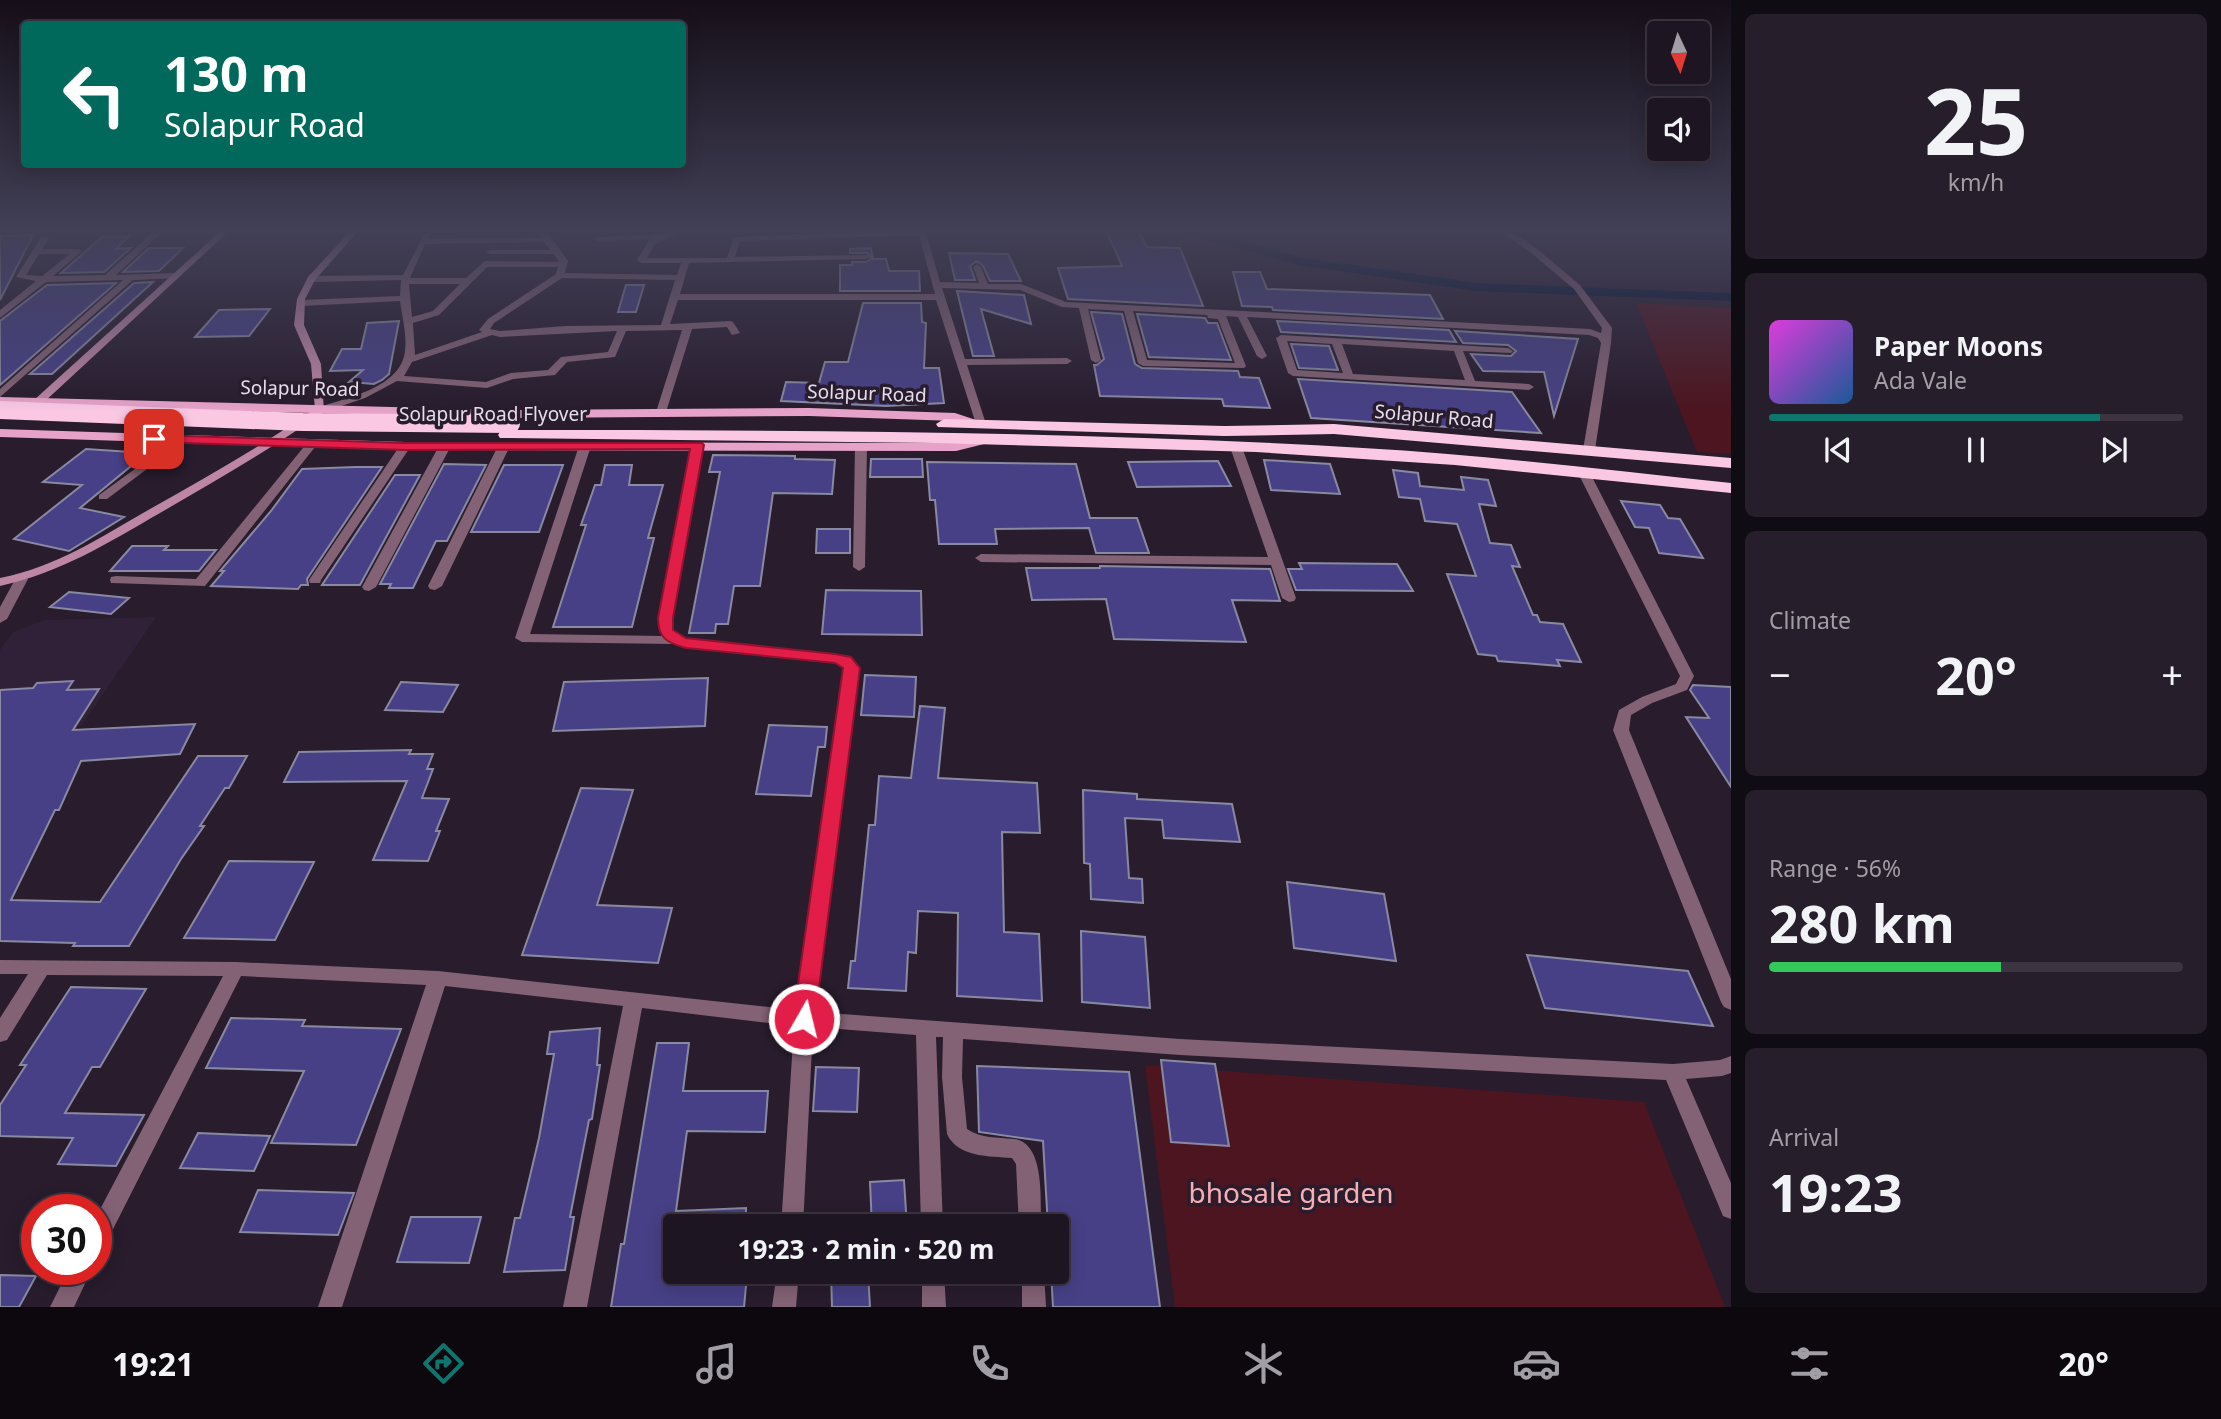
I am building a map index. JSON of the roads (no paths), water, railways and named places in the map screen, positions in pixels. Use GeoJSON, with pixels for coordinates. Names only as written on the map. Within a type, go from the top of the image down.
{"type":"FeatureCollection","features":[{"type":"Feature","properties":{"kind":"highway","name":"Solapur Road Flyover"},"geometry":{"type":"LineString","coordinates":[[0,410],[303,422],[507,435]]}},
{"type":"Feature","properties":{"kind":"highway","name":"Solapur Road Flyover"},"geometry":{"type":"LineString","coordinates":[[0,421],[293,433],[873,435],[984,432]]}},
{"type":"Feature","properties":{"kind":"highway","name":"Solapur Road"},"geometry":{"type":"LineString","coordinates":[[984,432],[1334,429],[1731,463]]}},
{"type":"Feature","properties":{"kind":"highway"},"geometry":{"type":"LineString","coordinates":[[1224,431],[1731,473]]}},
{"type":"Feature","properties":{"kind":"highway","name":"Solapur Road"},"geometry":{"type":"LineString","coordinates":[[984,432],[1365,453],[1731,488]]}},
{"type":"Feature","properties":{"kind":"main road","name":"Solapur Road"},"geometry":{"type":"LineString","coordinates":[[0,401],[513,414],[848,412],[955,417],[984,432]]}},
{"type":"Feature","properties":{"kind":"main road","name":"Solapur Road"},"geometry":{"type":"LineString","coordinates":[[0,433],[311,445],[445,446],[507,435],[585,446],[956,447],[984,432]]}},
{"type":"Feature","properties":{"kind":"street"},"geometry":{"type":"LineString","coordinates":[[0,315],[31,290]]}},
{"type":"Feature","properties":{"kind":"street"},"geometry":{"type":"LineString","coordinates":[[0,394],[116,290]]}},
{"type":"Feature","properties":{"kind":"street"},"geometry":{"type":"LineString","coordinates":[[38,402],[160,290]]}},
{"type":"Feature","properties":{"kind":"street"},"geometry":{"type":"LineString","coordinates":[[306,290],[301,303],[299,325],[316,364],[320,410]]}},
{"type":"Feature","properties":{"kind":"street"},"geometry":{"type":"LineString","coordinates":[[405,290],[404,298],[410,321],[409,360]]}},
{"type":"Feature","properties":{"kind":"street"},"geometry":{"type":"LineString","coordinates":[[410,321],[436,313],[459,290]]}},
{"type":"Feature","properties":{"kind":"street"},"geometry":{"type":"LineString","coordinates":[[489,333],[484,330],[491,321],[538,290]]}},
{"type":"Feature","properties":{"kind":"street"},"geometry":{"type":"LineString","coordinates":[[665,326],[677,290]]}},
{"type":"Feature","properties":{"kind":"street"},"geometry":{"type":"LineString","coordinates":[[938,290],[984,432]]}},
{"type":"Feature","properties":{"kind":"street"},"geometry":{"type":"LineString","coordinates":[[1034,290],[1053,302],[1121,313],[1133,362]]}},
{"type":"Feature","properties":{"kind":"street"},"geometry":{"type":"LineString","coordinates":[[1579,290],[1606,328],[1589,450]]}},
{"type":"Feature","properties":{"kind":"street"},"geometry":{"type":"LineString","coordinates":[[674,298],[940,297]]}},
{"type":"Feature","properties":{"kind":"street"},"geometry":{"type":"LineString","coordinates":[[301,303],[404,298]]}},
{"type":"Feature","properties":{"kind":"street"},"geometry":{"type":"LineString","coordinates":[[1084,309],[1576,330],[1590,332],[1605,340]]}},
{"type":"Feature","properties":{"kind":"street"},"geometry":{"type":"LineString","coordinates":[[1084,309],[1096,360]]}},
{"type":"Feature","properties":{"kind":"street"},"geometry":{"type":"LineString","coordinates":[[1129,310],[1221,316],[1241,366],[1143,363],[1129,310]]}},
{"type":"Feature","properties":{"kind":"street"},"geometry":{"type":"LineString","coordinates":[[1241,314],[1262,356]]}},
{"type":"Feature","properties":{"kind":"street"},"geometry":{"type":"LineString","coordinates":[[1393,322],[1403,345]]}},
{"type":"Feature","properties":{"kind":"street"},"geometry":{"type":"LineString","coordinates":[[0,582],[22,579],[65,563],[273,444],[320,410],[396,377],[409,360],[489,333],[730,324],[735,333]]}},
{"type":"Feature","properties":{"kind":"street"},"geometry":{"type":"LineString","coordinates":[[396,377],[487,385],[511,376],[551,373],[564,359],[612,355],[623,327]]}},
{"type":"Feature","properties":{"kind":"street"},"geometry":{"type":"LineString","coordinates":[[661,412],[687,329],[685,327]]}},
{"type":"Feature","properties":{"kind":"street"},"geometry":{"type":"LineString","coordinates":[[1508,351],[1281,338],[1293,373],[1529,387]]}},
{"type":"Feature","properties":{"kind":"street"},"geometry":{"type":"LineString","coordinates":[[1336,341],[1349,376]]}},
{"type":"Feature","properties":{"kind":"street"},"geometry":{"type":"LineString","coordinates":[[1457,348],[1471,384]]}},
{"type":"Feature","properties":{"kind":"street"},"geometry":{"type":"LineString","coordinates":[[961,362],[1067,361]]}},
{"type":"Feature","properties":{"kind":"street"},"geometry":{"type":"LineString","coordinates":[[435,586],[507,435]]}},
{"type":"Feature","properties":{"kind":"street"},"geometry":{"type":"LineString","coordinates":[[103,497],[179,440]]}},
{"type":"Feature","properties":{"kind":"street"},"geometry":{"type":"LineString","coordinates":[[116,580],[200,583],[311,445]]}},
{"type":"Feature","properties":{"kind":"street"},"geometry":{"type":"LineString","coordinates":[[674,640],[666,631],[666,618],[697,445]]}},
{"type":"Feature","properties":{"kind":"street"},"geometry":{"type":"LineString","coordinates":[[315,580],[405,446]]}},
{"type":"Feature","properties":{"kind":"street"},"geometry":{"type":"LineString","coordinates":[[369,587],[445,446]]}},
{"type":"Feature","properties":{"kind":"street"},"geometry":{"type":"LineString","coordinates":[[585,446],[522,638],[674,640],[835,658],[846,661],[852,668],[804,1019],[793,1214]]}},
{"type":"Feature","properties":{"kind":"street"},"geometry":{"type":"LineString","coordinates":[[859,567],[861,446]]}},
{"type":"Feature","properties":{"kind":"street"},"geometry":{"type":"LineString","coordinates":[[1236,447],[1289,598]]}},
{"type":"Feature","properties":{"kind":"street"},"geometry":{"type":"LineString","coordinates":[[1584,473],[1687,676],[1682,687],[1647,700],[1624,713],[1621,730],[1731,1002]]}},
{"type":"Feature","properties":{"kind":"street"},"geometry":{"type":"LineString","coordinates":[[981,558],[1277,561]]}},
{"type":"Feature","properties":{"kind":"street"},"geometry":{"type":"LineString","coordinates":[[0,619],[22,579]]}},
{"type":"Feature","properties":{"kind":"street"},"geometry":{"type":"LineString","coordinates":[[0,1034],[43,966]]}},
{"type":"Feature","properties":{"kind":"street"},"geometry":{"type":"LineString","coordinates":[[0,967],[236,969],[438,978],[804,1019],[1180,1047],[1673,1072],[1731,1064]]}},
{"type":"Feature","properties":{"kind":"street"},"geometry":{"type":"LineString","coordinates":[[112,1209],[236,969]]}},
{"type":"Feature","properties":{"kind":"street"},"geometry":{"type":"LineString","coordinates":[[330,1307],[438,978]]}},
{"type":"Feature","properties":{"kind":"street"},"geometry":{"type":"LineString","coordinates":[[575,1307],[634,1000]]}},
{"type":"Feature","properties":{"kind":"street"},"geometry":{"type":"LineString","coordinates":[[926,1028],[932,1214]]}},
{"type":"Feature","properties":{"kind":"street"},"geometry":{"type":"LineString","coordinates":[[953,1030],[952,1077],[957,1134],[975,1146],[1018,1149],[1027,1161],[1029,1214]]}},
{"type":"Feature","properties":{"kind":"street"},"geometry":{"type":"LineString","coordinates":[[1673,1072],[1731,1209]]}},
{"type":"Feature","properties":{"kind":"street"},"geometry":{"type":"LineString","coordinates":[[784,1307],[787,1284]]}},
{"type":"Feature","properties":{"kind":"street"},"geometry":{"type":"LineString","coordinates":[[933,1284],[934,1307]]}},
{"type":"Feature","properties":{"kind":"street"},"geometry":{"type":"LineString","coordinates":[[1033,1284],[1034,1307]]}},
{"type":"Feature","properties":{"kind":"street"},"geometry":{"type":"LineString","coordinates":[[61,1307],[73,1285]]}},
{"type":"Feature","properties":{"kind":"waterway"},"geometry":{"type":"LineString","coordinates":[[1552,290],[1731,297]]}},
{"type":"Feature","properties":{"kind":"park label","name":"bhosale garden"},"geometry":{"type":"Point","coordinates":[1291,1192]}}]}
